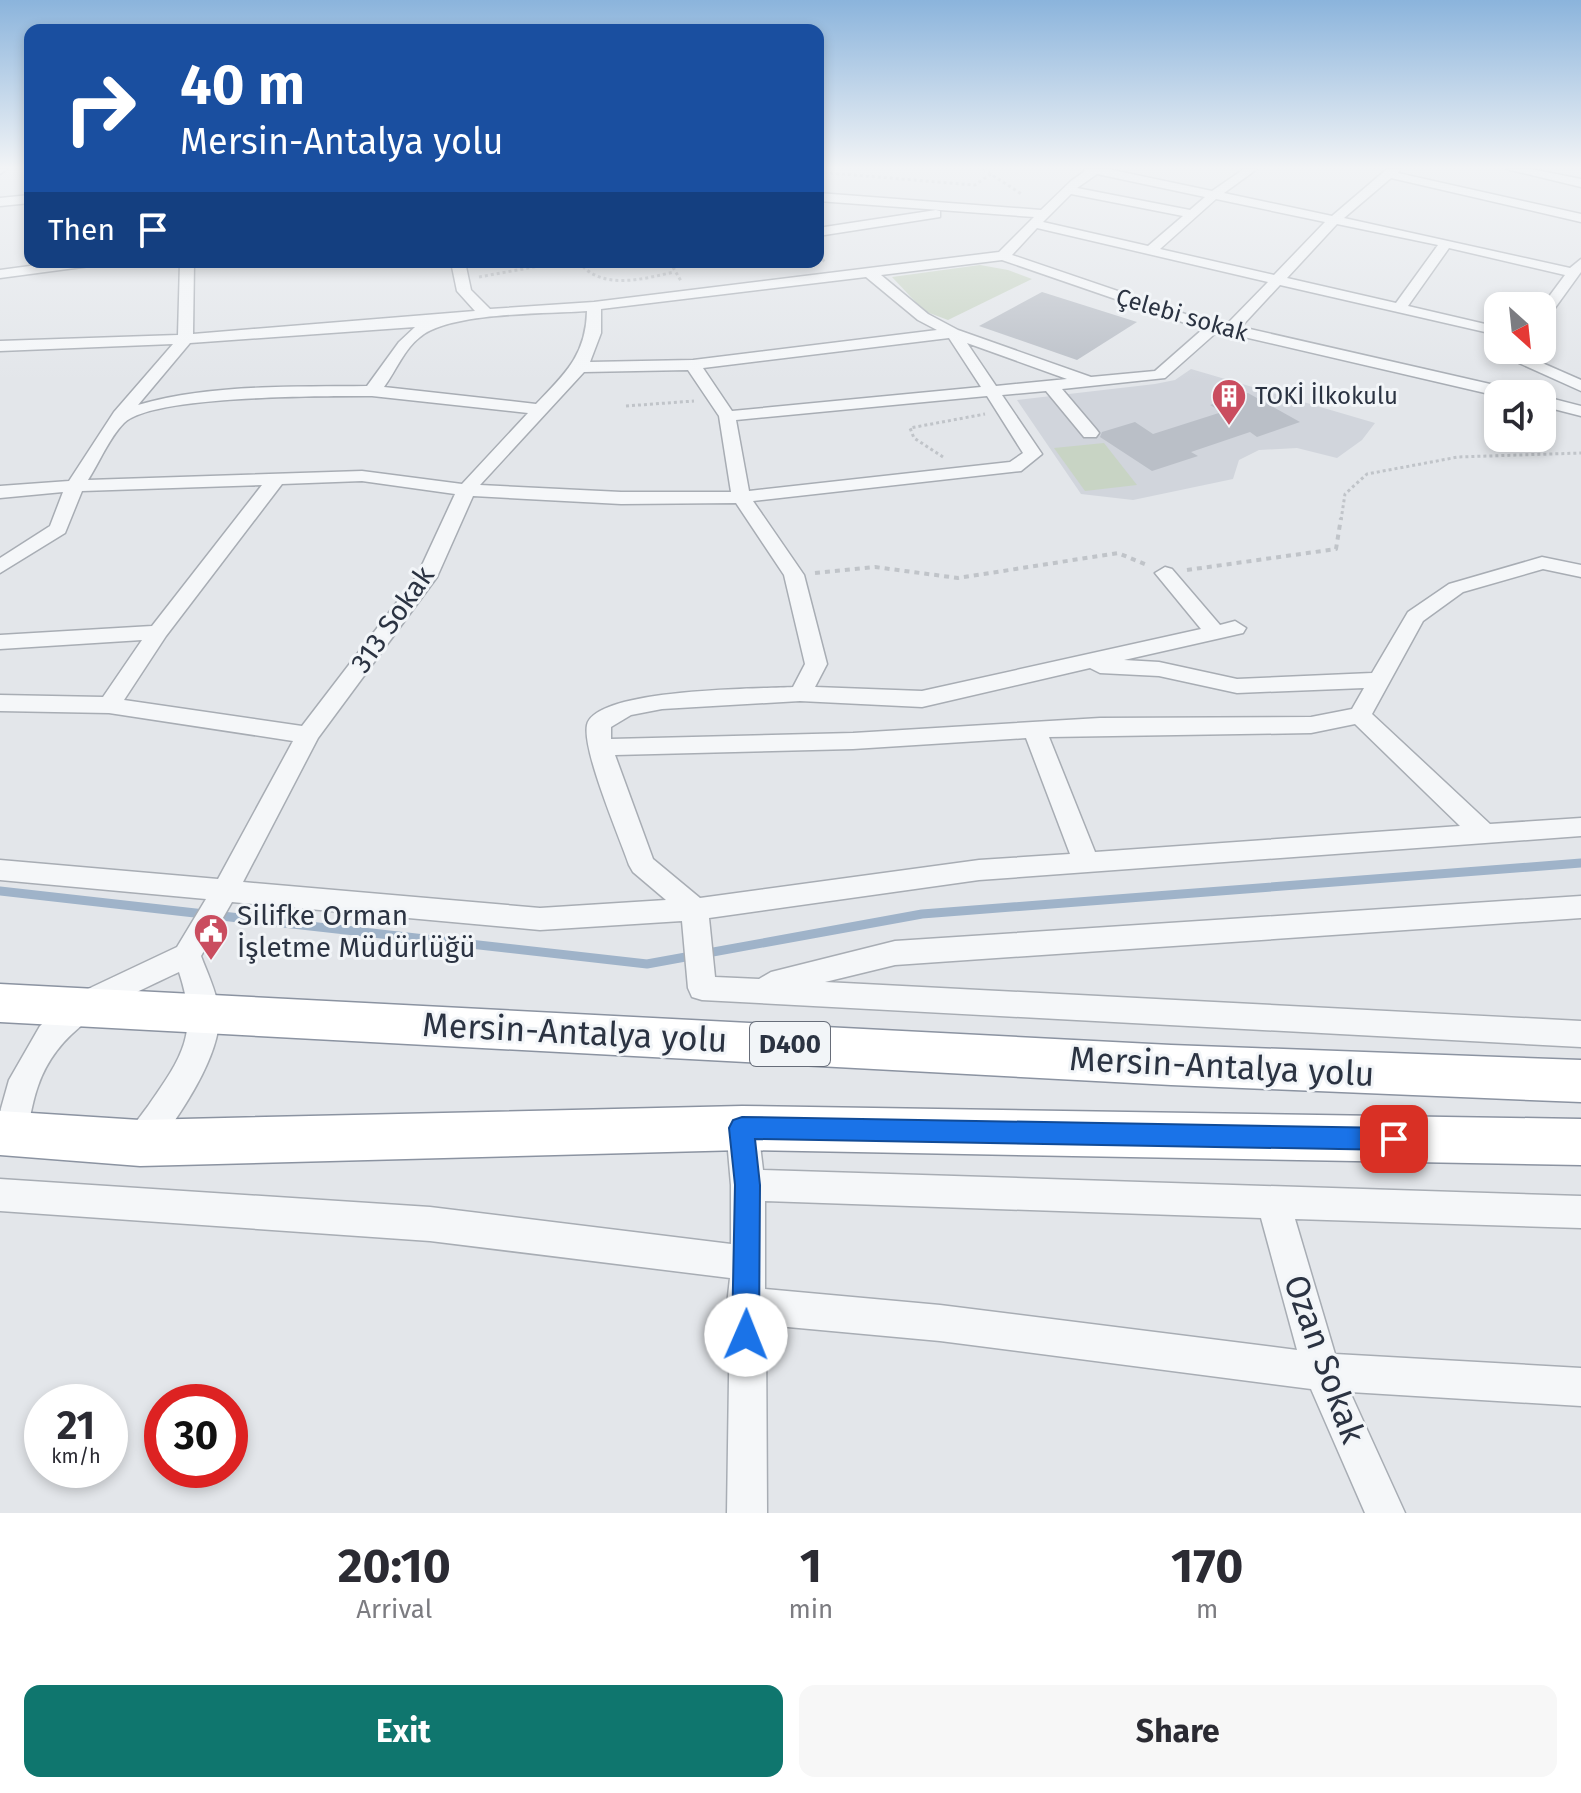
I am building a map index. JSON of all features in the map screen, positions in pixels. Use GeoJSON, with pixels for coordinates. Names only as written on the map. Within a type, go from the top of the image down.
{"type":"FeatureCollection","features":[{"type":"Feature","properties":{"kind":"highway","name":"Mersin-Antalya yolu"},"geometry":{"type":"LineString","coordinates":[[0,1003],[1187,1065],[1581,1081]]}},
{"type":"Feature","properties":{"kind":"highway"},"geometry":{"type":"LineString","coordinates":[[5,1134],[140,1143],[742,1128],[1581,1142]]}},
{"type":"Feature","properties":{"kind":"street"},"geometry":{"type":"LineString","coordinates":[[1003,256],[1019,240]]}},
{"type":"Feature","properties":{"kind":"street"},"geometry":{"type":"LineString","coordinates":[[1111,240],[1484,328]]}},
{"type":"Feature","properties":{"kind":"street"},"geometry":{"type":"LineString","coordinates":[[1150,251],[1163,240]]}},
{"type":"Feature","properties":{"kind":"street"},"geometry":{"type":"LineString","coordinates":[[727,416],[1159,375],[1223,328],[1277,281],[1316,240]]}},
{"type":"Feature","properties":{"kind":"street"},"geometry":{"type":"LineString","coordinates":[[1430,240],[1576,268],[1556,296]]}},
{"type":"Feature","properties":{"kind":"street"},"geometry":{"type":"LineString","coordinates":[[1399,309],[1446,243]]}},
{"type":"Feature","properties":{"kind":"street","name":"Çelebi sokak"},"geometry":{"type":"LineString","coordinates":[[444,320],[594,306],[1003,256],[1062,278],[1223,328],[1484,387]]}},
{"type":"Feature","properties":{"kind":"street"},"geometry":{"type":"LineString","coordinates":[[0,274],[45,268]]}},
{"type":"Feature","properties":{"kind":"street"},"geometry":{"type":"LineString","coordinates":[[0,567],[58,529],[75,486],[119,418],[185,339],[187,268]]}},
{"type":"Feature","properties":{"kind":"street"},"geometry":{"type":"LineString","coordinates":[[459,268],[464,291],[486,314]]}},
{"type":"Feature","properties":{"kind":"street"},"geometry":{"type":"LineString","coordinates":[[870,273],[923,317],[953,333],[1091,382]]}},
{"type":"Feature","properties":{"kind":"street","name":"313 Sokak"},"geometry":{"type":"LineString","coordinates":[[192,945],[222,896],[308,735],[427,577],[466,490],[580,367],[594,333],[594,306]]}},
{"type":"Feature","properties":{"kind":"street"},"geometry":{"type":"LineString","coordinates":[[0,346],[185,339],[444,320]]}},
{"type":"Feature","properties":{"kind":"street"},"geometry":{"type":"LineString","coordinates":[[372,391],[391,368],[409,337],[444,320]]}},
{"type":"Feature","properties":{"kind":"street"},"geometry":{"type":"LineString","coordinates":[[580,367],[693,365],[953,333]]}},
{"type":"Feature","properties":{"kind":"street"},"geometry":{"type":"LineString","coordinates":[[0,492],[75,486],[362,476],[466,490],[621,498],[741,497],[1015,467],[1033,454],[953,333]]}},
{"type":"Feature","properties":{"kind":"street"},"geometry":{"type":"LineString","coordinates":[[1538,364],[1581,386]]}},
{"type":"Feature","properties":{"kind":"street"},"geometry":{"type":"LineString","coordinates":[[693,365],[727,416],[741,497],[794,575],[816,664],[800,694]]}},
{"type":"Feature","properties":{"kind":"street"},"geometry":{"type":"LineString","coordinates":[[1051,386],[1090,433]]}},
{"type":"Feature","properties":{"kind":"street"},"geometry":{"type":"LineString","coordinates":[[119,418],[175,401],[293,392],[372,391],[543,410]]}},
{"type":"Feature","properties":{"kind":"street"},"geometry":{"type":"LineString","coordinates":[[1556,405],[1581,411]]}},
{"type":"Feature","properties":{"kind":"street"},"geometry":{"type":"LineString","coordinates":[[109,705],[158,632],[277,478]]}},
{"type":"Feature","properties":{"kind":"street"},"geometry":{"type":"LineString","coordinates":[[600,747],[853,741],[1100,726],[1311,725],[1360,715],[1415,617],[1456,588],[1542,563],[1581,571]]}},
{"type":"Feature","properties":{"kind":"street"},"geometry":{"type":"LineString","coordinates":[[1165,573],[1225,630],[922,699],[800,694],[662,701],[624,709],[599,724],[600,747],[642,865],[695,909],[702,988],[1581,1034]]}},
{"type":"Feature","properties":{"kind":"street"},"geometry":{"type":"LineString","coordinates":[[0,642],[158,632]]}},
{"type":"Feature","properties":{"kind":"street"},"geometry":{"type":"LineString","coordinates":[[1067,665],[1159,669],[1237,686],[1380,680]]}},
{"type":"Feature","properties":{"kind":"street"},"geometry":{"type":"LineString","coordinates":[[0,703],[109,705],[308,735]]}},
{"type":"Feature","properties":{"kind":"street"},"geometry":{"type":"LineString","coordinates":[[1360,715],[1484,834]]}},
{"type":"Feature","properties":{"kind":"street"},"geometry":{"type":"LineString","coordinates":[[1035,730],[1086,862]]}},
{"type":"Feature","properties":{"kind":"street"},"geometry":{"type":"LineString","coordinates":[[0,870],[222,896],[540,919],[695,909],[979,870],[1581,827]]}},
{"type":"Feature","properties":{"kind":"street"},"geometry":{"type":"LineString","coordinates":[[746,990],[895,953],[1581,907]]}},
{"type":"Feature","properties":{"kind":"street"},"geometry":{"type":"LineString","coordinates":[[5,1134],[24,1080],[51,1035],[81,1006],[192,945],[205,1012],[196,1051],[176,1096],[140,1143]]}},
{"type":"Feature","properties":{"kind":"street"},"geometry":{"type":"LineString","coordinates":[[742,1128],[748,1185],[745,1305],[747,1513]]}},
{"type":"Feature","properties":{"kind":"street"},"geometry":{"type":"LineString","coordinates":[[748,1185],[1581,1212]]}},
{"type":"Feature","properties":{"kind":"street"},"geometry":{"type":"LineString","coordinates":[[0,1195],[430,1224],[748,1263]]}},
{"type":"Feature","properties":{"kind":"street","name":"Ozan Sokak"},"geometry":{"type":"LineString","coordinates":[[1273,1202],[1322,1372],[1385,1513]]}},
{"type":"Feature","properties":{"kind":"street"},"geometry":{"type":"LineString","coordinates":[[745,1305],[940,1323],[1322,1372],[1581,1387]]}},
{"type":"Feature","properties":{"kind":"path"},"geometry":{"type":"LineString","coordinates":[[477,277],[527,268]]}},
{"type":"Feature","properties":{"kind":"path"},"geometry":{"type":"LineString","coordinates":[[582,268],[593,276],[630,280],[674,272]]}},
{"type":"Feature","properties":{"kind":"path"},"geometry":{"type":"LineString","coordinates":[[626,406],[715,399]]}},
{"type":"Feature","properties":{"kind":"path"},"geometry":{"type":"LineString","coordinates":[[945,475],[943,455],[914,438],[910,428],[1006,410]]}},
{"type":"Feature","properties":{"kind":"path"},"geometry":{"type":"LineString","coordinates":[[794,575],[875,567],[958,578],[1118,553],[1165,573],[1336,549],[1345,494],[1367,474],[1458,457],[1581,453]]}},
{"type":"Feature","properties":{"kind":"shaded area"},"geometry":{"type":"Polygon","coordinates":[[[1191,369],[1375,423],[1362,440],[1337,458],[1297,448],[1259,450],[1239,460],[1233,479],[1133,500],[1081,494],[1017,400],[1155,384],[1175,380],[1191,369]]]}},
{"type":"Feature","properties":{"kind":"green space"},"geometry":{"type":"Polygon","coordinates":[[[980,265],[1008,270],[1032,279],[948,320],[924,311],[892,277],[980,265]]]}},
{"type":"Feature","properties":{"kind":"green space"},"geometry":{"type":"Polygon","coordinates":[[[1104,443],[1137,485],[1085,491],[1054,448],[1104,443]]]}},
{"type":"Feature","properties":{"kind":"building"},"geometry":{"type":"Polygon","coordinates":[[[1042,292],[1137,322],[1077,360],[979,326],[1042,292]]]}},
{"type":"Feature","properties":{"kind":"building","name":"TOKİ İlkokulu"},"geometry":{"type":"Polygon","coordinates":[[[1248,393],[1300,422],[1257,437],[1250,432],[1191,452],[1198,456],[1152,471],[1100,437],[1102,432],[1135,422],[1153,434],[1222,412],[1210,405],[1248,393]]]}},
{"type":"Feature","properties":{"kind":"waterway"},"geometry":{"type":"LineString","coordinates":[[0,891],[647,964],[922,914],[1581,863]]}},
{"type":"Feature","properties":{"kind":"place","name":"TOKİ İlkokulu"},"geometry":{"type":"Point","coordinates":[1229,427]}},
{"type":"Feature","properties":{"kind":"place","name":"Silifke Orman İşletme Müdürlüğü"},"geometry":{"type":"Point","coordinates":[211,962]}},
{"type":"Feature","properties":{"kind":"route"},"geometry":{"type":"LineString","coordinates":[[746,1335],[748,1185],[742,1128],[1394,1139]]}}]}
